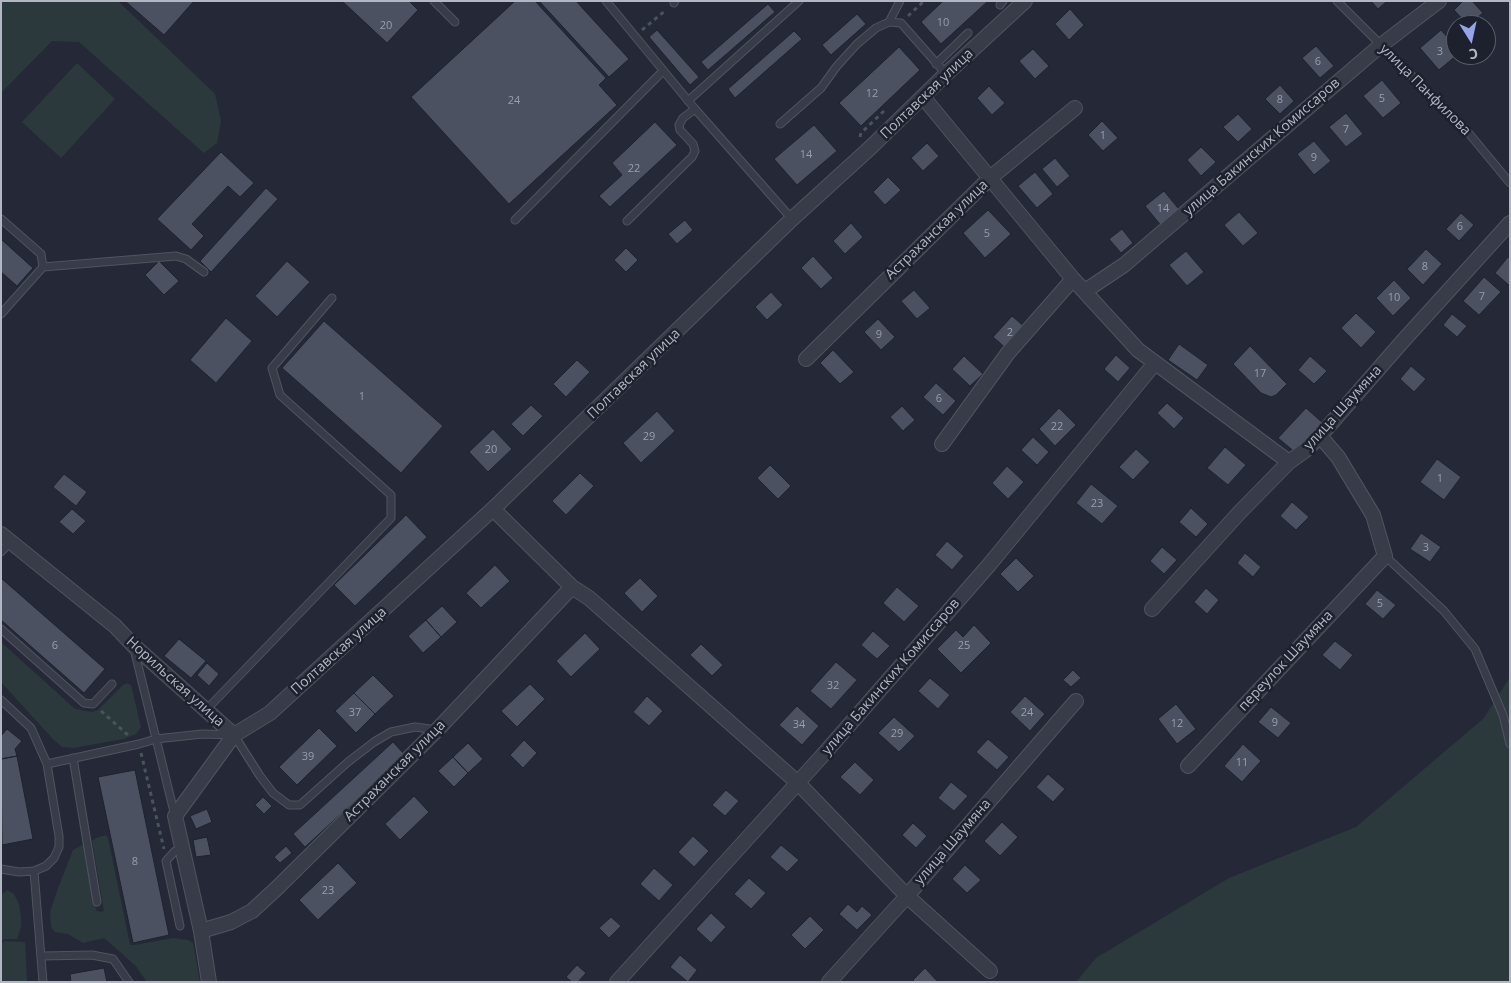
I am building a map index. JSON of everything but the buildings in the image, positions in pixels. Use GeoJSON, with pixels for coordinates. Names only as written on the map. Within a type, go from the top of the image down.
{"type":"FeatureCollection","features":[{"type":"Feature","properties":{"kind":"street","name":"Полтавская улица"},"geometry":{"type":"LineString","coordinates":[[234,735],[270,713],[493,510],[792,219],[923,97],[941,69],[1026,1]]}},
{"type":"Feature","properties":{"kind":"street","name":"улица Бакинских Комиссаров"},"geometry":{"type":"LineString","coordinates":[[1085,291],[1124,265],[1380,46],[1439,1]]}},
{"type":"Feature","properties":{"kind":"street"},"geometry":{"type":"LineString","coordinates":[[923,97],[1073,279],[1138,350],[1289,462]]}},
{"type":"Feature","properties":{"kind":"street","name":"Астраханская улица"},"geometry":{"type":"LineString","coordinates":[[806,359],[990,178],[1075,108]]}},
{"type":"Feature","properties":{"kind":"street","name":"улица Шаумяна"},"geometry":{"type":"LineString","coordinates":[[1152,609],[1239,513],[1289,462],[1307,449],[1320,436],[1510,223]]}},
{"type":"Feature","properties":{"kind":"street"},"geometry":{"type":"LineString","coordinates":[[942,444],[1008,353],[1073,279]]}},
{"type":"Feature","properties":{"kind":"street","name":"улица Бакинских Комиссаров"},"geometry":{"type":"LineString","coordinates":[[617,982],[798,783],[989,565],[1155,363]]}},
{"type":"Feature","properties":{"kind":"street"},"geometry":{"type":"LineString","coordinates":[[1320,436],[1338,457],[1372,515],[1385,556]]}},
{"type":"Feature","properties":{"kind":"street"},"geometry":{"type":"LineString","coordinates":[[493,510],[572,587],[596,604],[798,783],[906,896],[990,971]]}},
{"type":"Feature","properties":{"kind":"street","name":"Норильская улица"},"geometry":{"type":"LineString","coordinates":[[4,542],[115,626],[133,645],[234,735],[175,816]]}},
{"type":"Feature","properties":{"kind":"street","name":"переулок Шаумяна"},"geometry":{"type":"LineString","coordinates":[[1188,766],[1385,556]]}},
{"type":"Feature","properties":{"kind":"street","name":"Астраханская улица"},"geometry":{"type":"LineString","coordinates":[[201,931],[231,922],[252,911],[438,730],[572,587]]}},
{"type":"Feature","properties":{"kind":"street","name":"улица Шаумяна"},"geometry":{"type":"LineString","coordinates":[[829,982],[1076,700]]}},
{"type":"Feature","properties":{"kind":"street"},"geometry":{"type":"LineString","coordinates":[[175,816],[201,931],[209,982]]}},
{"type":"Feature","properties":{"kind":"lane"},"geometry":{"type":"LineString","coordinates":[[434,1],[455,22]]}},
{"type":"Feature","properties":{"kind":"lane"},"geometry":{"type":"LineString","coordinates":[[606,1],[688,101],[792,219]]}},
{"type":"Feature","properties":{"kind":"lane"},"geometry":{"type":"LineString","coordinates":[[889,22],[900,1]]}},
{"type":"Feature","properties":{"kind":"lane","name":"улица Панфилова"},"geometry":{"type":"LineString","coordinates":[[1337,1],[1467,131],[1510,183]]}},
{"type":"Feature","properties":{"kind":"lane"},"geometry":{"type":"LineString","coordinates":[[688,101],[796,2]]}},
{"type":"Feature","properties":{"kind":"lane"},"geometry":{"type":"LineString","coordinates":[[780,124],[821,88],[837,66],[857,44],[876,28],[889,22],[901,23],[941,69],[968,33]]}},
{"type":"Feature","properties":{"kind":"lane"},"geometry":{"type":"LineString","coordinates":[[515,220],[663,71]]}},
{"type":"Feature","properties":{"kind":"lane"},"geometry":{"type":"LineString","coordinates":[[627,221],[692,157],[695,151],[693,144],[680,130],[679,125],[683,118],[695,109]]}},
{"type":"Feature","properties":{"kind":"lane"},"geometry":{"type":"LineString","coordinates":[[1,219],[41,254],[43,268]]}},
{"type":"Feature","properties":{"kind":"lane"},"geometry":{"type":"LineString","coordinates":[[1,314],[43,268],[176,256],[186,259],[204,272]]}},
{"type":"Feature","properties":{"kind":"lane"},"geometry":{"type":"LineString","coordinates":[[206,710],[391,518],[391,495],[280,395],[272,368],[332,298]]}},
{"type":"Feature","properties":{"kind":"lane"},"geometry":{"type":"LineString","coordinates":[[1385,556],[1444,611],[1475,649],[1503,715],[1510,744]]}},
{"type":"Feature","properties":{"kind":"lane"},"geometry":{"type":"LineString","coordinates":[[1,629],[84,703],[93,704],[112,684]]}},
{"type":"Feature","properties":{"kind":"lane"},"geometry":{"type":"LineString","coordinates":[[133,645],[175,816]]}},
{"type":"Feature","properties":{"kind":"lane"},"geometry":{"type":"LineString","coordinates":[[1,700],[31,728],[47,764],[59,836],[59,846],[54,858],[46,866],[34,871],[18,872],[1,869]]}},
{"type":"Feature","properties":{"kind":"lane"},"geometry":{"type":"LineString","coordinates":[[47,764],[156,739],[202,734],[234,735],[260,776],[274,793],[288,805],[300,804],[348,762],[374,742],[391,732],[415,727],[438,730]]}},
{"type":"Feature","properties":{"kind":"lane"},"geometry":{"type":"LineString","coordinates":[[73,758],[97,902]]}},
{"type":"Feature","properties":{"kind":"lane"},"geometry":{"type":"LineString","coordinates":[[180,926],[166,861],[175,852],[182,849]]}},
{"type":"Feature","properties":{"kind":"lane"},"geometry":{"type":"LineString","coordinates":[[34,871],[43,982]]}},
{"type":"Feature","properties":{"kind":"lane"},"geometry":{"type":"LineString","coordinates":[[42,956],[92,955],[113,959],[129,982]]}},
{"type":"Feature","properties":{"kind":"path"},"geometry":{"type":"LineString","coordinates":[[901,23],[924,1]]}},
{"type":"Feature","properties":{"kind":"path"},"geometry":{"type":"LineString","coordinates":[[635,36],[674,2]]}},
{"type":"Feature","properties":{"kind":"path"},"geometry":{"type":"LineString","coordinates":[[93,704],[139,744],[166,861]]}},
{"type":"Feature","properties":{"kind":"shaded area"},"geometry":{"type":"Polygon","coordinates":[[[1,1],[118,1],[215,94],[221,121],[217,143],[204,153],[79,42],[52,41],[1,93],[1,1]]]}},
{"type":"Feature","properties":{"kind":"shaded area"},"geometry":{"type":"Polygon","coordinates":[[[77,63],[115,99],[61,158],[22,122],[77,63]]]}},
{"type":"Feature","properties":{"kind":"shaded area"},"geometry":{"type":"Polygon","coordinates":[[[1,642],[75,709],[92,712],[98,710],[123,685],[127,683],[131,685],[141,727],[136,734],[123,739],[73,748],[62,747],[1,682],[1,642]]]}},
{"type":"Feature","properties":{"kind":"shaded area"},"geometry":{"type":"Polygon","coordinates":[[[1510,677],[1510,982],[1076,982],[1096,958],[1229,878],[1356,827],[1484,718],[1510,677]]]}},
{"type":"Feature","properties":{"kind":"shaded area"},"geometry":{"type":"Polygon","coordinates":[[[106,835],[130,945],[173,938],[188,940],[193,943],[200,982],[147,982],[136,966],[104,938],[83,943],[68,934],[55,932],[51,927],[50,912],[73,850],[84,844],[96,910],[104,911],[92,841],[106,835]]]}},
{"type":"Feature","properties":{"kind":"shaded area"},"geometry":{"type":"Polygon","coordinates":[[[7,890],[14,894],[19,904],[21,927],[17,939],[4,939],[1,942],[1,895],[7,890]]]}},
{"type":"Feature","properties":{"kind":"shaded area"},"geometry":{"type":"Polygon","coordinates":[[[4,941],[25,942],[27,982],[1,982],[1,944],[4,941]]]}}]}
